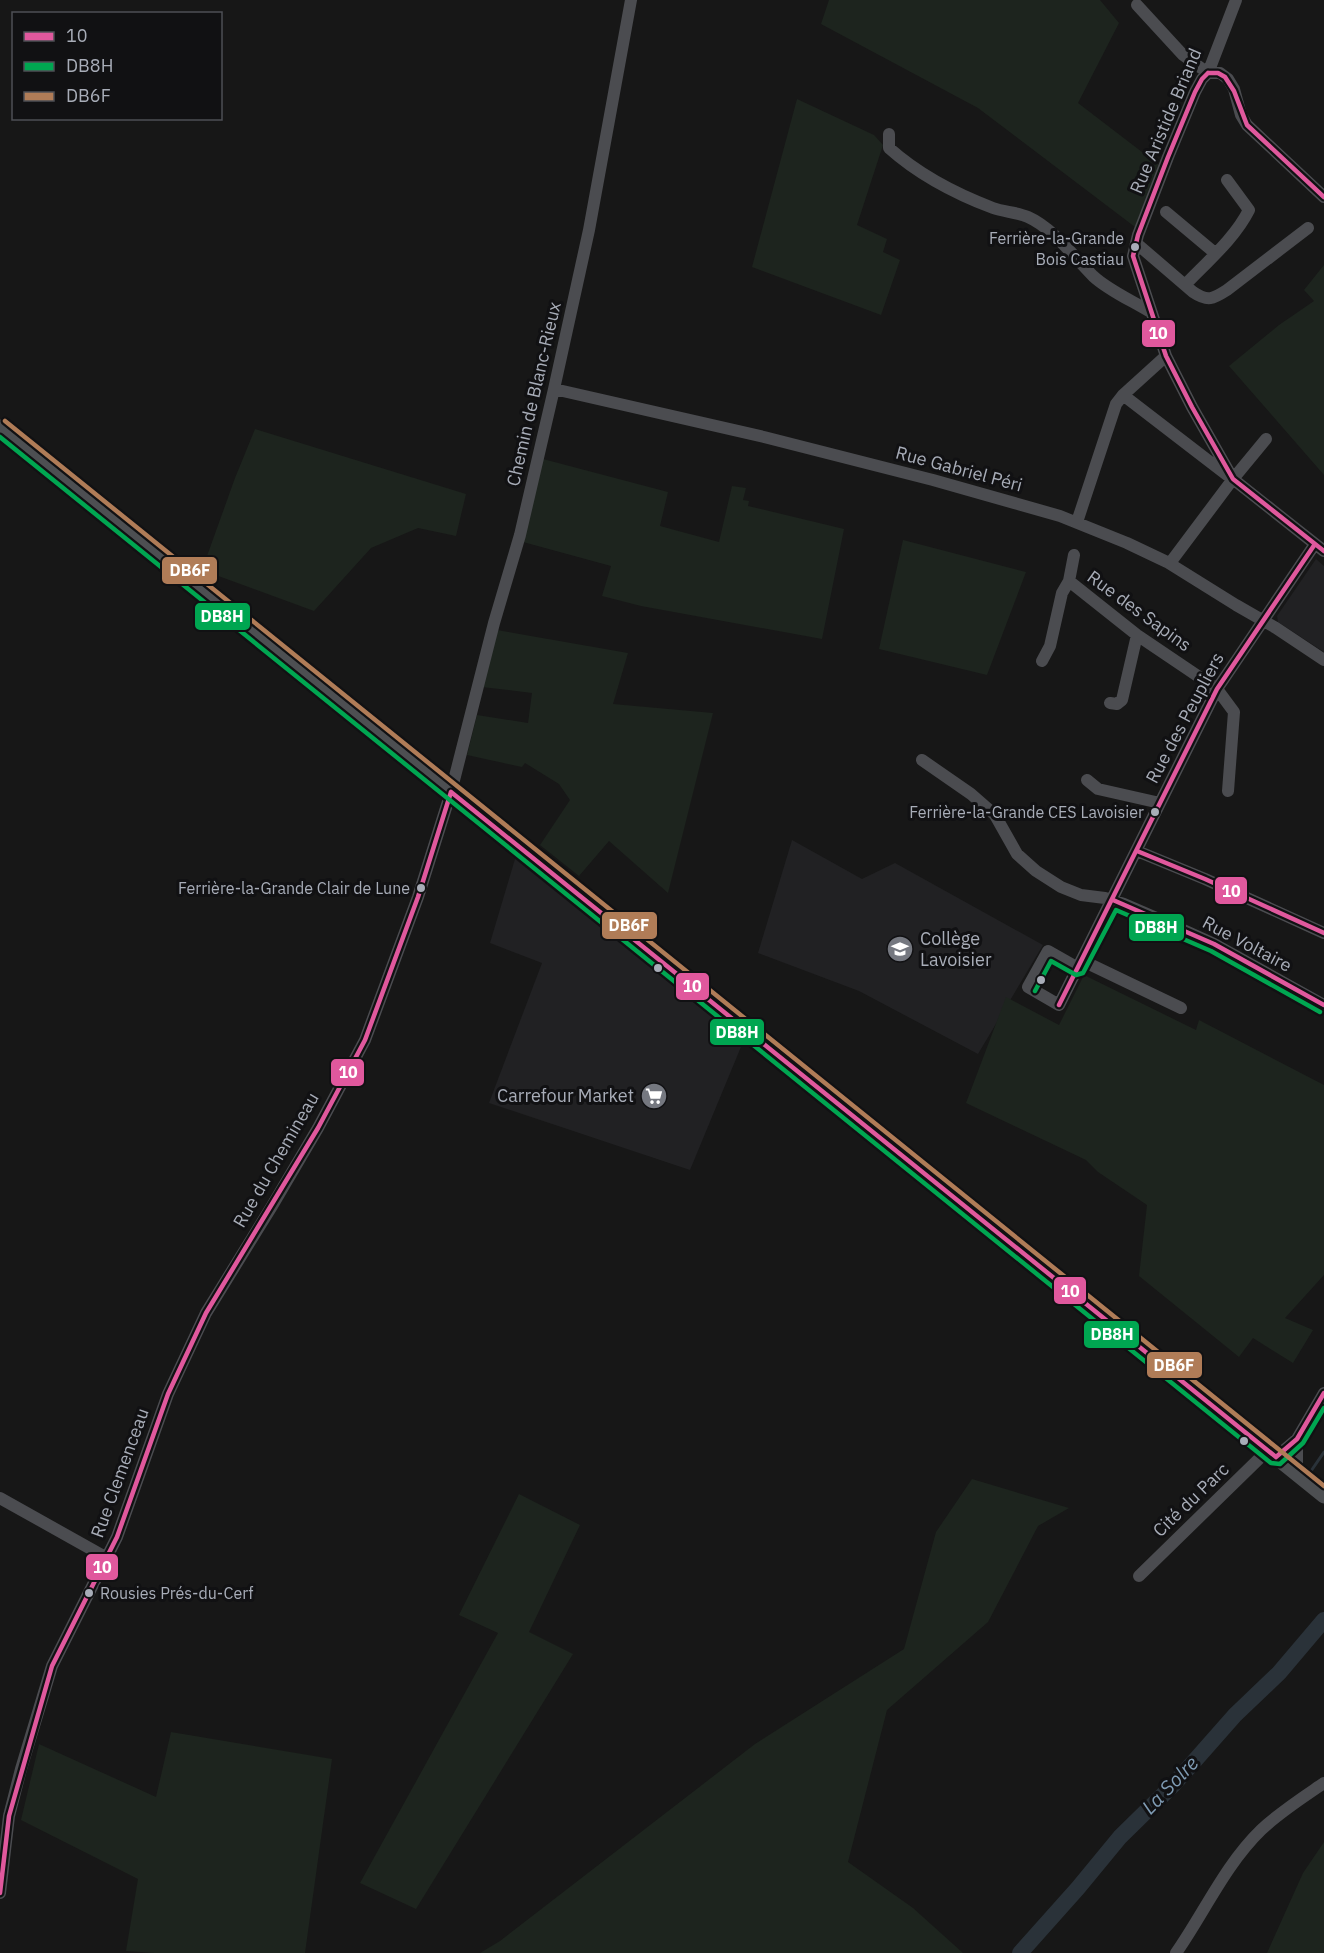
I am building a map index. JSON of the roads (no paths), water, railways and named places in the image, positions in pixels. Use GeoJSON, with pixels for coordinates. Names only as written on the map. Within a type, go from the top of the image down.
{"type":"FeatureCollection","features":[{"type":"Feature","properties":{"kind":"main road"},"geometry":{"type":"LineString","coordinates":[[0,427],[1324,1496]]}},
{"type":"Feature","properties":{"kind":"street","name":"Chemin de Blanc-Rieux"},"geometry":{"type":"LineString","coordinates":[[452,792],[494,623],[520,535],[555,389],[589,230],[631,0]]}},
{"type":"Feature","properties":{"kind":"street","name":"Rue Aristide Briand"},"geometry":{"type":"LineString","coordinates":[[1236,0],[1208,73],[1195,92],[1168,157],[1133,256],[1166,356],[1191,407],[1233,479],[1320,548]]}},
{"type":"Feature","properties":{"kind":"street"},"geometry":{"type":"LineString","coordinates":[[1137,5],[1182,56],[1208,73],[1220,73],[1228,79],[1247,125],[1324,197]]}},
{"type":"Feature","properties":{"kind":"street"},"geometry":{"type":"LineString","coordinates":[[889,134],[889,148],[903,160],[956,191],[993,208],[1028,217],[1039,223],[1095,278],[1152,313]]}},
{"type":"Feature","properties":{"kind":"street"},"geometry":{"type":"LineString","coordinates":[[1185,285],[1245,219],[1249,210],[1227,180]]}},
{"type":"Feature","properties":{"kind":"street"},"geometry":{"type":"LineString","coordinates":[[1166,212],[1215,253]]}},
{"type":"Feature","properties":{"kind":"street"},"geometry":{"type":"LineString","coordinates":[[1136,243],[1203,298],[1214,298],[1308,228]]}},
{"type":"Feature","properties":{"kind":"street"},"geometry":{"type":"LineString","coordinates":[[1077,522],[1116,404],[1166,356]]}},
{"type":"Feature","properties":{"kind":"street","name":"Rue Gabriel Péri"},"geometry":{"type":"LineString","coordinates":[[555,389],[775,440],[933,480],[1060,516],[1127,543],[1170,564],[1324,660]]}},
{"type":"Feature","properties":{"kind":"street"},"geometry":{"type":"LineString","coordinates":[[1123,395],[1233,479]]}},
{"type":"Feature","properties":{"kind":"street"},"geometry":{"type":"LineString","coordinates":[[1170,564],[1233,479],[1266,439]]}},
{"type":"Feature","properties":{"kind":"street","name":"Rue des Peupliers"},"geometry":{"type":"LineString","coordinates":[[1080,964],[1048,951],[1028,987],[1059,1005],[1113,900],[1217,689],[1263,621],[1320,548]]}},
{"type":"Feature","properties":{"kind":"street"},"geometry":{"type":"LineString","coordinates":[[1042,661],[1050,646],[1062,593],[1069,581],[1074,555]]}},
{"type":"Feature","properties":{"kind":"street","name":"Rue des Sapins"},"geometry":{"type":"LineString","coordinates":[[1069,581],[1137,635],[1217,689]]}},
{"type":"Feature","properties":{"kind":"street"},"geometry":{"type":"LineString","coordinates":[[1110,703],[1117,704],[1122,700],[1137,635]]}},
{"type":"Feature","properties":{"kind":"street"},"geometry":{"type":"LineString","coordinates":[[1217,689],[1234,712],[1228,791]]}},
{"type":"Feature","properties":{"kind":"street","name":"Rue Voltaire"},"geometry":{"type":"LineString","coordinates":[[921,760],[971,794],[995,815],[1017,854],[1036,871],[1062,887],[1081,896],[1113,900],[1214,944],[1324,1005]]}},
{"type":"Feature","properties":{"kind":"street"},"geometry":{"type":"LineString","coordinates":[[1087,780],[1098,789],[1160,803]]}},
{"type":"Feature","properties":{"kind":"street","name":"Rue du Chemineau"},"geometry":{"type":"LineString","coordinates":[[228,1275],[272,1206],[365,1040],[418,897],[452,792]]}},
{"type":"Feature","properties":{"kind":"street"},"geometry":{"type":"LineString","coordinates":[[1137,851],[1324,933]]}},
{"type":"Feature","properties":{"kind":"street"},"geometry":{"type":"LineString","coordinates":[[1080,964],[1181,1008]]}},
{"type":"Feature","properties":{"kind":"street","name":"Rue Clemenceau"},"geometry":{"type":"LineString","coordinates":[[0,1893],[12,1807],[35,1719],[52,1666],[107,1558],[140,1478],[168,1394],[206,1313],[228,1275]]}},
{"type":"Feature","properties":{"kind":"street"},"geometry":{"type":"LineString","coordinates":[[1297,1475],[1297,1439],[1324,1393]]}},
{"type":"Feature","properties":{"kind":"street","name":"Cité du Parc"},"geometry":{"type":"LineString","coordinates":[[1138,1576],[1272,1454],[1297,1439]]}},
{"type":"Feature","properties":{"kind":"street"},"geometry":{"type":"LineString","coordinates":[[0,1498],[107,1558]]}},
{"type":"Feature","properties":{"kind":"street"},"geometry":{"type":"LineString","coordinates":[[1176,1953],[1239,1855],[1259,1832],[1284,1810],[1324,1783]]}},
{"type":"Feature","properties":{"kind":"waterway"},"geometry":{"type":"LineString","coordinates":[[1311,1471],[1324,1452]]}},
{"type":"Feature","properties":{"kind":"waterway","name":"La Solre"},"geometry":{"type":"LineString","coordinates":[[1020,1953],[1120,1837],[1175,1783],[1235,1715],[1279,1673],[1324,1620]]}},
{"type":"Feature","properties":{"kind":"place","name":"Ferrière-la-Grande Bois Castiau"},"geometry":{"type":"Point","coordinates":[1135,247]}},
{"type":"Feature","properties":{"kind":"place","name":"Ferrière-la-Grande CES Lavoisier"},"geometry":{"type":"Point","coordinates":[1155,812]}},
{"type":"Feature","properties":{"kind":"place","name":"Ferrière-la-Grande Clair de Lune"},"geometry":{"type":"Point","coordinates":[421,888]}},
{"type":"Feature","properties":{"kind":"place","name":"Collège Lavoisier"},"geometry":{"type":"Point","coordinates":[900,949]}},
{"type":"Feature","properties":{"kind":"place","name":"Carrefour Market"},"geometry":{"type":"Point","coordinates":[654,1096]}},
{"type":"Feature","properties":{"kind":"place","name":"Rousies Prés-du-Cerf"},"geometry":{"type":"Point","coordinates":[89,1593]}}]}
